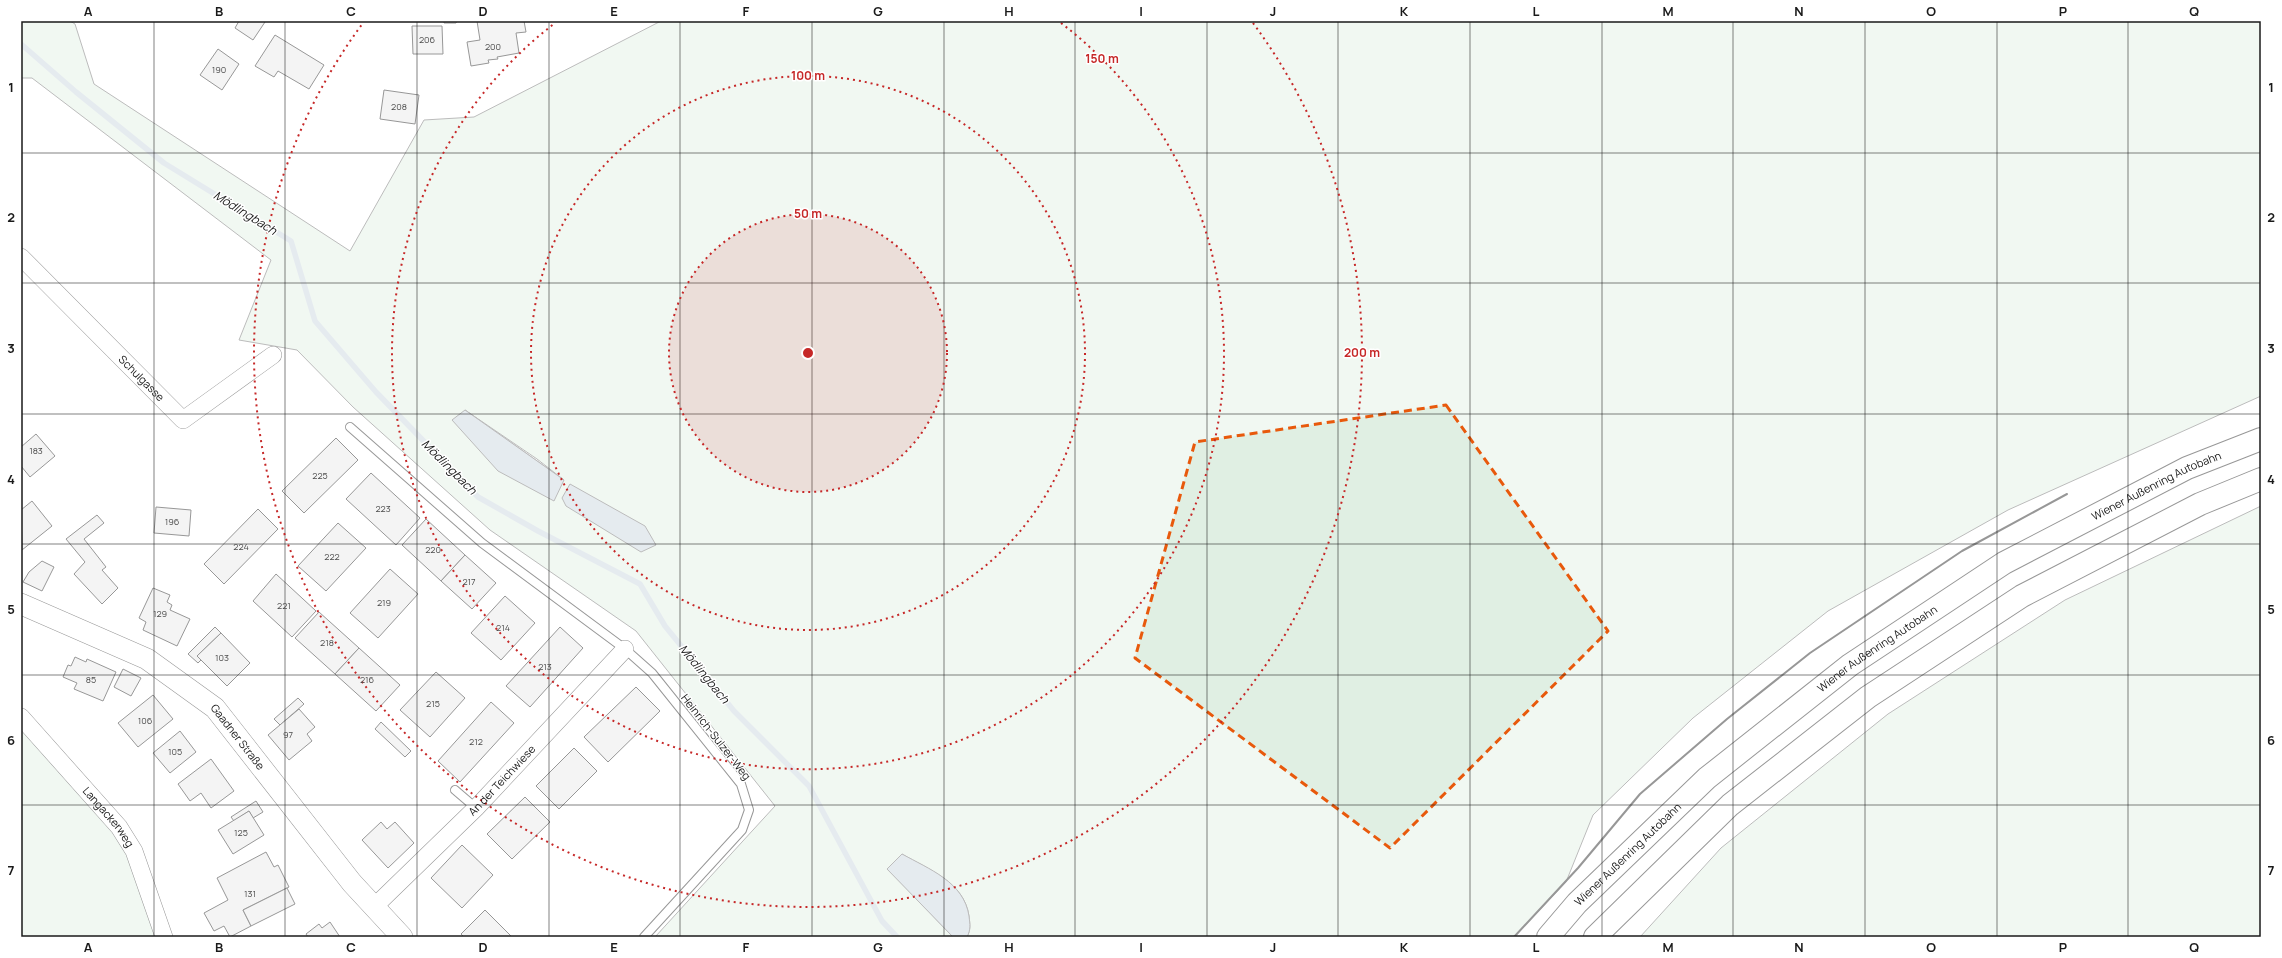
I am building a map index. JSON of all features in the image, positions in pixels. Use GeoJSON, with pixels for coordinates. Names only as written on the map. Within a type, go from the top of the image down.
{"type":"FeatureCollection","features":[{"type":"Feature","properties":{"kind":"highway","name":"Wiener Außenring Autobahn"},"geometry":{"type":"LineString","coordinates":[[1548,937],[1577,903],[1707,778],[1850,665],[2004,563],[2187,468],[2261,439]]}},
{"type":"Feature","properties":{"kind":"highway"},"geometry":{"type":"LineString","coordinates":[[1595,937],[1730,806],[1868,697],[2022,596],[2200,504],[2261,479]]}},
{"type":"Feature","properties":{"kind":"street","name":"Schulgasse"},"geometry":{"type":"LineString","coordinates":[[21,257],[183,420],[273,355]]}},
{"type":"Feature","properties":{"kind":"street","name":"Gaadner Straße"},"geometry":{"type":"LineString","coordinates":[[21,604],[147,659],[215,708],[352,883],[402,937]]}},
{"type":"Feature","properties":{"kind":"street","name":"An der Teichwiese"},"geometry":{"type":"LineString","coordinates":[[374,907],[476,808],[625,649]]}},
{"type":"Feature","properties":{"kind":"street","name":"Langackerweg"},"geometry":{"type":"LineString","coordinates":[[21,717],[119,827],[134,851],[164,937]]}},
{"type":"Feature","properties":{"kind":"lane","name":"Heinrich-Sulzer-Weg"},"geometry":{"type":"LineString","coordinates":[[350,427],[482,542],[625,649],[652,673],[741,784],[749,810],[742,830],[644,937]]}},
{"type":"Feature","properties":{"kind":"lane"},"geometry":{"type":"LineString","coordinates":[[455,790],[476,808]]}},
{"type":"Feature","properties":{"kind":"highlighted area"},"geometry":{"type":"Polygon","coordinates":[[[1446,405],[1608,631],[1390,848],[1135,658],[1195,442],[1446,405]]]}},
{"type":"Feature","properties":{"kind":"green space"},"geometry":{"type":"Polygon","coordinates":[[[21,21],[70,21],[75,24],[94,84],[350,251],[424,120],[474,117],[661,21],[2261,21],[2261,396],[2008,510],[1828,611],[1693,718],[1593,815],[1566,882],[1514,937],[967,937],[970,929],[969,916],[966,904],[960,894],[944,878],[902,854],[888,869],[953,937],[655,937],[775,806],[636,631],[490,530],[353,407],[297,350],[239,340],[271,260],[32,78],[21,78],[21,21]],[[465,410],[564,480],[537,459],[465,410]]]}},
{"type":"Feature","properties":{"kind":"green space"},"geometry":{"type":"Polygon","coordinates":[[[2261,506],[2261,937],[1640,937],[1721,848],[1888,714],[2065,600],[2261,506]]]}},
{"type":"Feature","properties":{"kind":"green space"},"geometry":{"type":"Polygon","coordinates":[[[21,730],[100,810],[127,850],[158,937],[21,937],[21,730]]]}},
{"type":"Feature","properties":{"kind":"shaded area"},"geometry":{"type":"Polygon","coordinates":[[[465,410],[564,480],[554,501],[498,471],[452,420],[465,410]]]}},
{"type":"Feature","properties":{"kind":"shaded area"},"geometry":{"type":"Polygon","coordinates":[[[570,484],[645,526],[656,545],[641,552],[566,506],[562,498],[570,484]]]}},
{"type":"Feature","properties":{"kind":"shaded area"},"geometry":{"type":"Polygon","coordinates":[[[902,854],[934,871],[953,885],[966,904],[970,924],[967,937],[953,937],[887,869],[902,854]]]}},
{"type":"Feature","properties":{"kind":"building"},"geometry":{"type":"Polygon","coordinates":[[[239,21],[265,22],[253,40],[235,28],[239,21]]]}},
{"type":"Feature","properties":{"kind":"building"},"geometry":{"type":"Polygon","coordinates":[[[444,21],[457,21],[456,23],[444,23],[444,21]]]}},
{"type":"Feature","properties":{"kind":"building"},"geometry":{"type":"Polygon","coordinates":[[[477,21],[524,21],[526,32],[516,33],[519,53],[497,57],[498,59],[488,60],[489,63],[471,66],[467,42],[480,40],[477,21]]]}},
{"type":"Feature","properties":{"kind":"building"},"geometry":{"type":"Polygon","coordinates":[[[412,26],[442,26],[443,54],[413,54],[412,26]]]}},
{"type":"Feature","properties":{"kind":"building"},"geometry":{"type":"Polygon","coordinates":[[[275,35],[324,65],[309,89],[278,71],[274,77],[255,66],[275,35]]]}},
{"type":"Feature","properties":{"kind":"building"},"geometry":{"type":"Polygon","coordinates":[[[218,49],[239,64],[222,90],[200,75],[218,49]]]}},
{"type":"Feature","properties":{"kind":"building"},"geometry":{"type":"Polygon","coordinates":[[[384,90],[419,95],[415,124],[380,119],[384,90]]]}},
{"type":"Feature","properties":{"kind":"building"},"geometry":{"type":"Polygon","coordinates":[[[36,434],[55,456],[30,477],[21,466],[21,447],[36,434]]]}},
{"type":"Feature","properties":{"kind":"building"},"geometry":{"type":"Polygon","coordinates":[[[336,438],[358,460],[304,513],[282,491],[336,438]]]}},
{"type":"Feature","properties":{"kind":"building"},"geometry":{"type":"Polygon","coordinates":[[[371,473],[420,518],[396,545],[346,499],[371,473]]]}},
{"type":"Feature","properties":{"kind":"building"},"geometry":{"type":"Polygon","coordinates":[[[32,501],[52,526],[22,550],[21,510],[32,501]]]}},
{"type":"Feature","properties":{"kind":"building"},"geometry":{"type":"Polygon","coordinates":[[[156,507],[191,510],[189,536],[154,533],[156,507]]]}},
{"type":"Feature","properties":{"kind":"building"},"geometry":{"type":"Polygon","coordinates":[[[258,509],[278,529],[224,584],[204,564],[258,509]]]}},
{"type":"Feature","properties":{"kind":"building"},"geometry":{"type":"Polygon","coordinates":[[[97,515],[104,523],[84,539],[106,567],[102,570],[118,588],[102,604],[74,574],[85,562],[66,539],[97,515]]]}},
{"type":"Feature","properties":{"kind":"building"},"geometry":{"type":"Polygon","coordinates":[[[426,519],[465,555],[441,581],[402,545],[426,519]]]}},
{"type":"Feature","properties":{"kind":"building"},"geometry":{"type":"Polygon","coordinates":[[[338,523],[366,548],[326,591],[298,566],[338,523]]]}},
{"type":"Feature","properties":{"kind":"building"},"geometry":{"type":"Polygon","coordinates":[[[465,555],[496,583],[472,609],[441,581],[465,555]]]}},
{"type":"Feature","properties":{"kind":"building"},"geometry":{"type":"Polygon","coordinates":[[[42,561],[54,567],[42,591],[23,582],[29,572],[42,561]]]}},
{"type":"Feature","properties":{"kind":"building"},"geometry":{"type":"Polygon","coordinates":[[[390,569],[418,594],[378,638],[350,613],[390,569]]]}},
{"type":"Feature","properties":{"kind":"building"},"geometry":{"type":"Polygon","coordinates":[[[276,574],[316,611],[292,637],[253,601],[276,574]]]}},
{"type":"Feature","properties":{"kind":"building"},"geometry":{"type":"Polygon","coordinates":[[[153,588],[170,595],[167,602],[172,605],[170,610],[190,619],[177,646],[143,630],[146,622],[139,618],[153,588]]]}},
{"type":"Feature","properties":{"kind":"building"},"geometry":{"type":"Polygon","coordinates":[[[505,596],[535,623],[501,660],[471,633],[505,596]]]}},
{"type":"Feature","properties":{"kind":"building"},"geometry":{"type":"Polygon","coordinates":[[[319,612],[359,648],[335,674],[295,638],[319,612]]]}},
{"type":"Feature","properties":{"kind":"building"},"geometry":{"type":"Polygon","coordinates":[[[215,627],[221,633],[197,656],[201,660],[198,663],[188,654],[215,627]]]}},
{"type":"Feature","properties":{"kind":"building"},"geometry":{"type":"Polygon","coordinates":[[[560,627],[583,648],[530,707],[506,686],[560,627]]]}},
{"type":"Feature","properties":{"kind":"building"},"geometry":{"type":"Polygon","coordinates":[[[221,633],[250,663],[227,686],[197,656],[221,633]]]}},
{"type":"Feature","properties":{"kind":"building"},"geometry":{"type":"Polygon","coordinates":[[[359,648],[400,685],[376,711],[335,674],[359,648]]]}},
{"type":"Feature","properties":{"kind":"building"},"geometry":{"type":"Polygon","coordinates":[[[75,657],[86,662],[87,659],[116,672],[103,701],[74,689],[77,683],[63,677],[68,665],[71,666],[75,657]]]}},
{"type":"Feature","properties":{"kind":"building"},"geometry":{"type":"Polygon","coordinates":[[[123,669],[141,678],[131,696],[114,687],[123,669]]]}},
{"type":"Feature","properties":{"kind":"building"},"geometry":{"type":"Polygon","coordinates":[[[436,672],[465,698],[430,737],[400,710],[436,672]]]}},
{"type":"Feature","properties":{"kind":"building"},"geometry":{"type":"Polygon","coordinates":[[[636,687],[660,711],[608,762],[584,737],[636,687]]]}},
{"type":"Feature","properties":{"kind":"building"},"geometry":{"type":"Polygon","coordinates":[[[153,695],[173,719],[138,747],[118,723],[153,695]]]}},
{"type":"Feature","properties":{"kind":"building"},"geometry":{"type":"Polygon","coordinates":[[[298,698],[304,704],[280,725],[274,719],[298,698]]]}},
{"type":"Feature","properties":{"kind":"building"},"geometry":{"type":"Polygon","coordinates":[[[491,702],[514,723],[460,782],[438,761],[491,702]]]}},
{"type":"Feature","properties":{"kind":"building"},"geometry":{"type":"Polygon","coordinates":[[[299,709],[315,727],[307,734],[312,741],[289,760],[268,735],[299,709]]]}},
{"type":"Feature","properties":{"kind":"building"},"geometry":{"type":"Polygon","coordinates":[[[381,722],[411,751],[405,757],[375,729],[381,722]]]}},
{"type":"Feature","properties":{"kind":"building"},"geometry":{"type":"Polygon","coordinates":[[[180,731],[196,752],[170,773],[153,753],[180,731]]]}},
{"type":"Feature","properties":{"kind":"building"},"geometry":{"type":"Polygon","coordinates":[[[574,748],[597,771],[559,809],[536,786],[574,748]]]}},
{"type":"Feature","properties":{"kind":"building"},"geometry":{"type":"Polygon","coordinates":[[[211,759],[234,791],[211,808],[201,793],[190,801],[178,784],[211,759]]]}},
{"type":"Feature","properties":{"kind":"building"},"geometry":{"type":"Polygon","coordinates":[[[525,797],[550,822],[512,859],[487,834],[525,797]]]}},
{"type":"Feature","properties":{"kind":"building"},"geometry":{"type":"Polygon","coordinates":[[[256,801],[263,812],[253,818],[249,811],[234,821],[231,817],[256,801]]]}},
{"type":"Feature","properties":{"kind":"building"},"geometry":{"type":"Polygon","coordinates":[[[249,811],[264,835],[233,854],[218,830],[249,811]]]}},
{"type":"Feature","properties":{"kind":"building"},"geometry":{"type":"Polygon","coordinates":[[[381,822],[387,829],[395,822],[414,843],[388,868],[362,840],[381,822]]]}},
{"type":"Feature","properties":{"kind":"building"},"geometry":{"type":"Polygon","coordinates":[[[462,845],[493,875],[462,908],[431,878],[462,845]]]}},
{"type":"Feature","properties":{"kind":"building"},"geometry":{"type":"Polygon","coordinates":[[[266,852],[274,867],[278,865],[289,887],[243,910],[251,926],[230,937],[224,926],[214,931],[204,913],[228,900],[217,878],[266,852]]]}},
{"type":"Feature","properties":{"kind":"building"},"geometry":{"type":"Polygon","coordinates":[[[287,888],[295,904],[251,926],[243,910],[287,888]]]}},
{"type":"Feature","properties":{"kind":"building"},"geometry":{"type":"Polygon","coordinates":[[[485,910],[511,936],[510,937],[464,937],[461,934],[485,910]]]}},
{"type":"Feature","properties":{"kind":"building"},"geometry":{"type":"Polygon","coordinates":[[[330,922],[340,937],[308,937],[306,934],[319,924],[322,928],[330,922]]]}},
{"type":"Feature","properties":{"kind":"waterway","name":"Mödlingbach"},"geometry":{"type":"LineString","coordinates":[[21,44],[76,92],[164,163],[291,241],[315,321],[376,392],[478,497],[538,531],[640,584],[665,626],[734,711],[809,786],[882,921],[897,937]]}},
{"type":"Feature","properties":{"kind":"wall"},"geometry":{"type":"LineString","coordinates":[[1514,937],[1578,868],[1640,794],[1727,719],[1810,653],[1962,551],[2067,494]]}}]}
